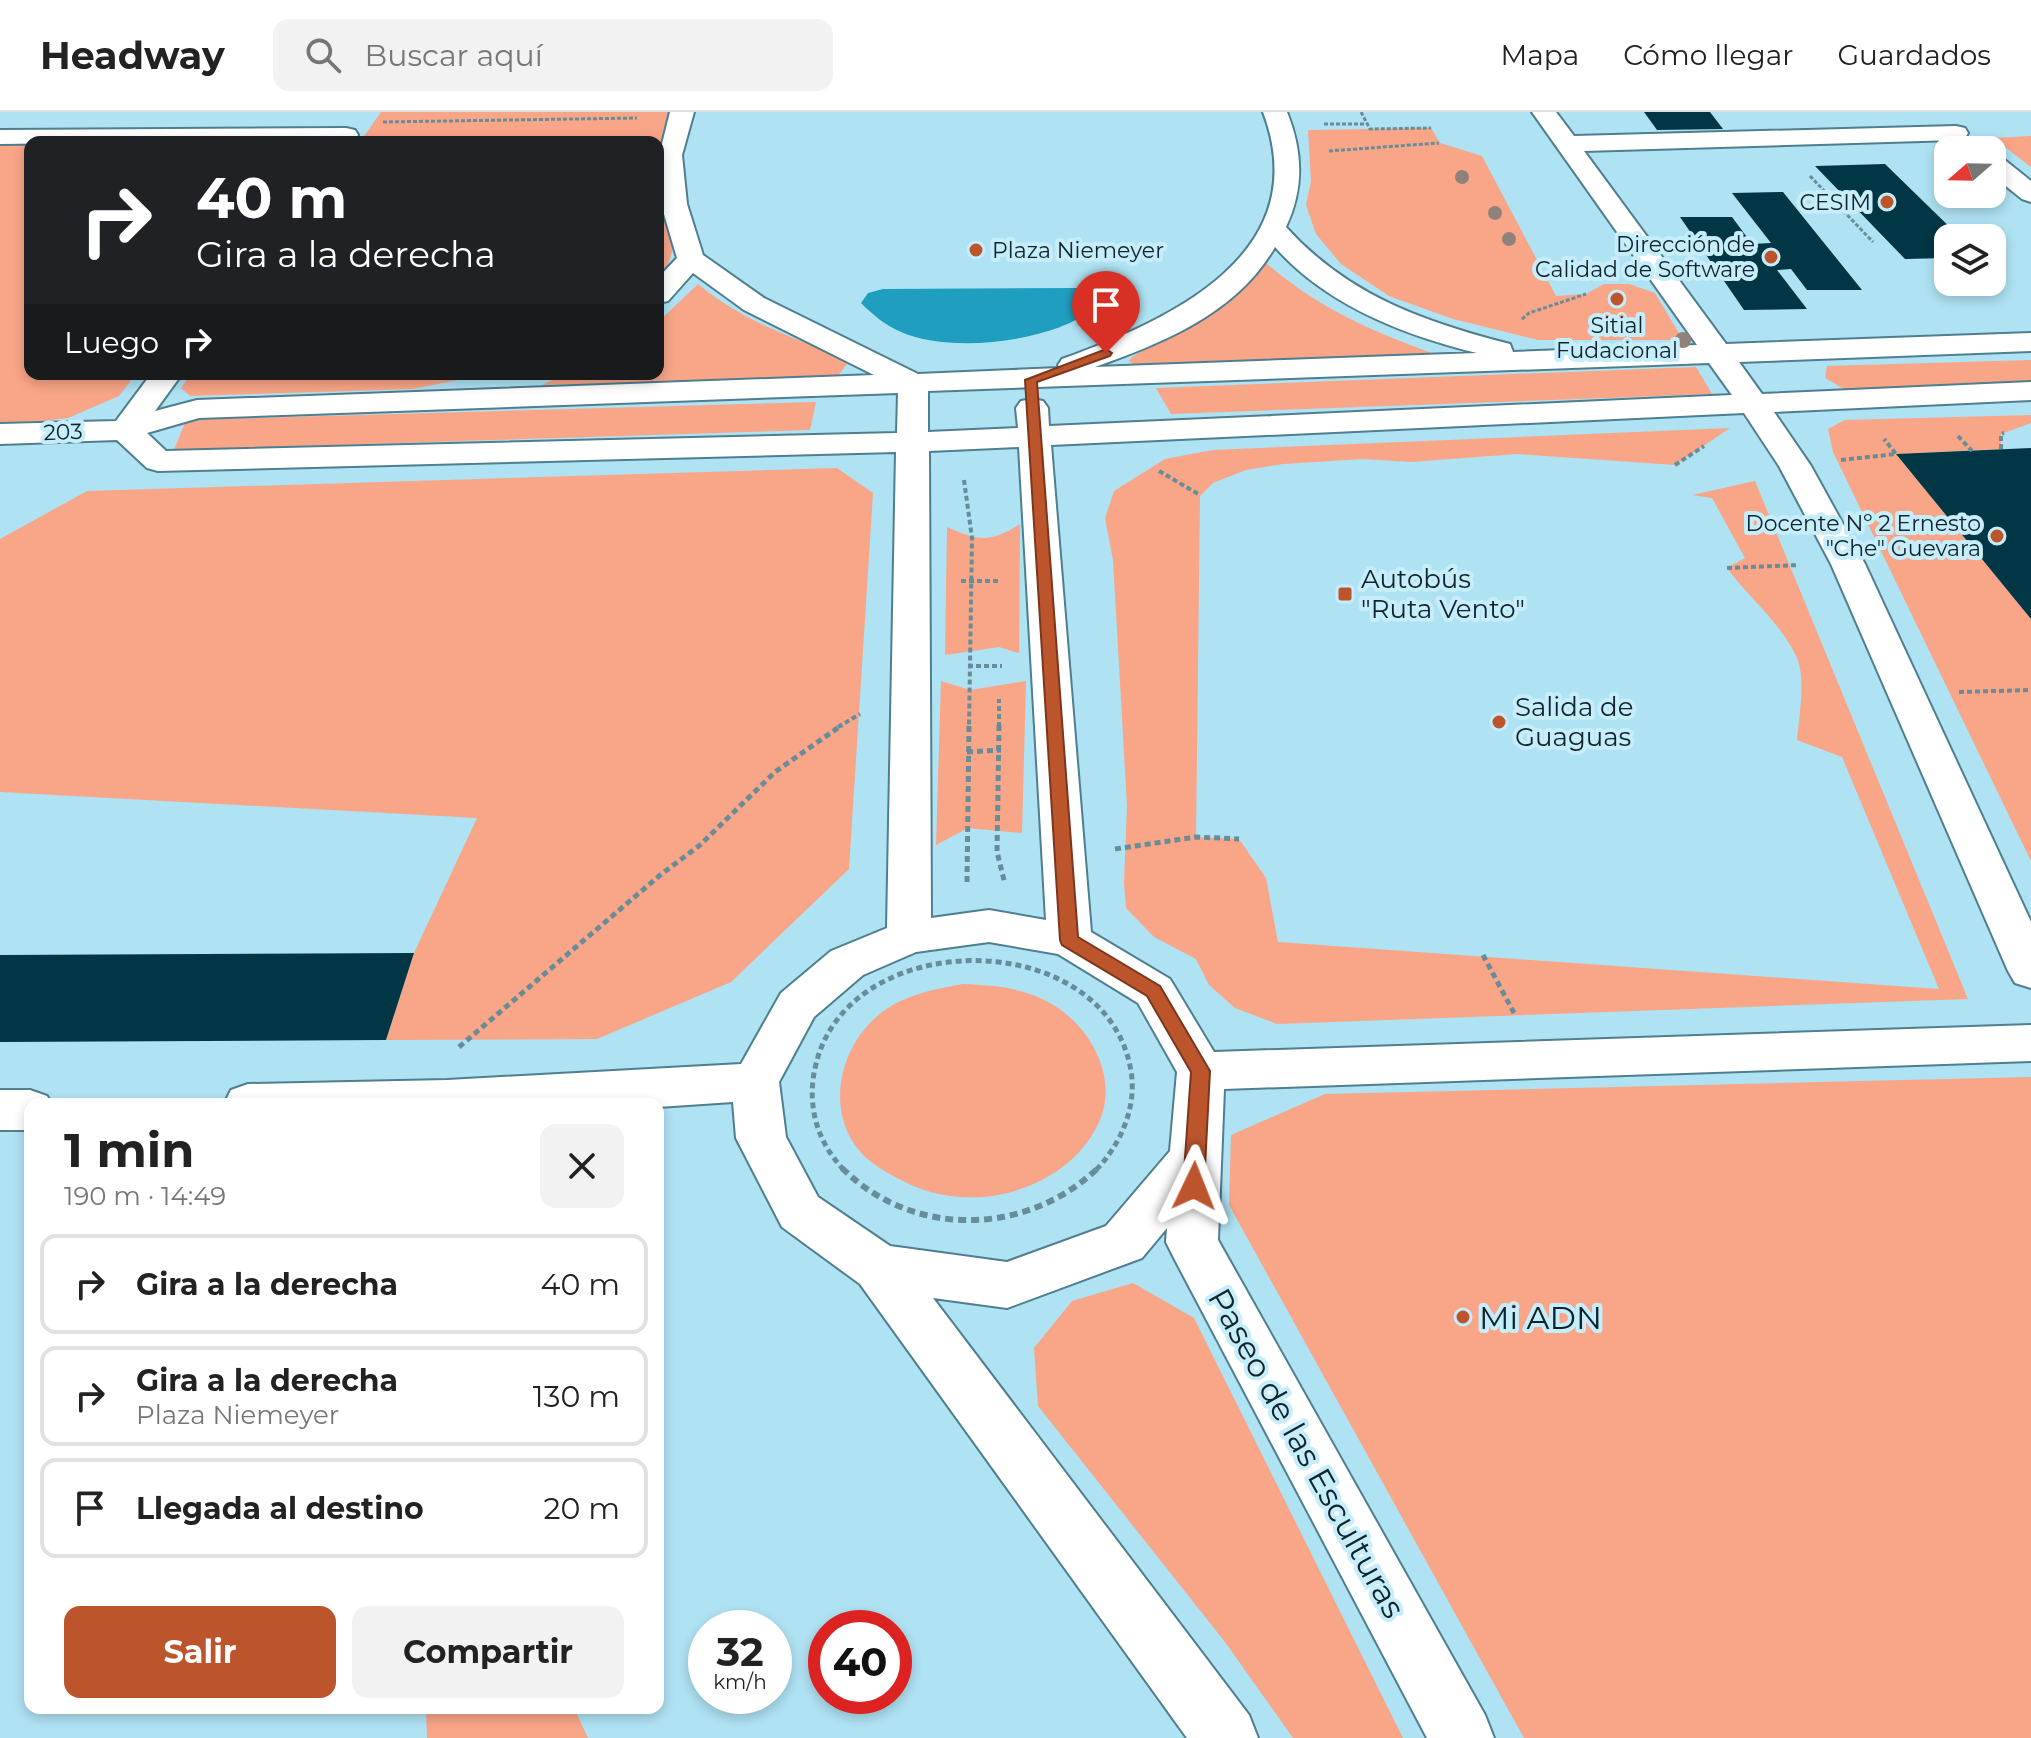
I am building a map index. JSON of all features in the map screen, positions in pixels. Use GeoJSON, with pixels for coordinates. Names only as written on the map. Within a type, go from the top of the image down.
{"type":"FeatureCollection","features":[{"type":"Feature","properties":{"kind":"street"},"geometry":{"type":"LineString","coordinates":[[1069,940],[1031,380],[1131,344],[1214,301],[1242,276],[1259,254],[1287,195],[1288,154],[1275,112]]}},
{"type":"Feature","properties":{"kind":"street"},"geometry":{"type":"LineString","coordinates":[[1544,112],[1755,405],[1795,466],[1848,564],[2031,971]]}},
{"type":"Feature","properties":{"kind":"street"},"geometry":{"type":"LineString","coordinates":[[1930,112],[1960,136]]}},
{"type":"Feature","properties":{"kind":"street"},"geometry":{"type":"LineString","coordinates":[[680,116],[670,155],[674,204],[691,259],[754,304],[913,383],[909,937]]}},
{"type":"Feature","properties":{"kind":"street"},"geometry":{"type":"LineString","coordinates":[[39,136],[351,128]]}},
{"type":"Feature","properties":{"kind":"street"},"geometry":{"type":"LineString","coordinates":[[1568,144],[1956,133]]}},
{"type":"Feature","properties":{"kind":"street"},"geometry":{"type":"LineString","coordinates":[[0,137],[24,136]]}},
{"type":"Feature","properties":{"kind":"street"},"geometry":{"type":"LineString","coordinates":[[2006,173],[2031,194]]}},
{"type":"Feature","properties":{"kind":"street"},"geometry":{"type":"LineString","coordinates":[[1272,228],[1315,271],[1374,308],[1452,337],[1549,361]]}},
{"type":"Feature","properties":{"kind":"street"},"geometry":{"type":"LineString","coordinates":[[664,288],[691,259]]}},
{"type":"Feature","properties":{"kind":"street","name":"203"},"geometry":{"type":"LineString","coordinates":[[0,434],[125,430],[197,409],[2031,342]]}},
{"type":"Feature","properties":{"kind":"street"},"geometry":{"type":"LineString","coordinates":[[162,380],[125,430],[158,461],[913,442],[2031,391]]}},
{"type":"Feature","properties":{"kind":"street"},"geometry":{"type":"LineString","coordinates":[[425,401],[490,380]]}},
{"type":"Feature","properties":{"kind":"street"},"geometry":{"type":"LineString","coordinates":[[1226,1738],[879,1268],[800,1212],[761,1138],[755,1082],[797,1005],[847,963],[909,937],[971,945],[989,926],[1069,940],[1154,991],[1201,1071],[2031,1043]]}},
{"type":"Feature","properties":{"kind":"street","name":"Paseo de las Esculturas"},"geometry":{"type":"LineString","coordinates":[[1201,1071],[1194,1158],[1192,1242],[1462,1738]]}},
{"type":"Feature","properties":{"kind":"street"},"geometry":{"type":"LineString","coordinates":[[438,1098],[755,1082]]}},
{"type":"Feature","properties":{"kind":"street"},"geometry":{"type":"LineString","coordinates":[[0,1110],[24,1110]]}},
{"type":"Feature","properties":{"kind":"street"},"geometry":{"type":"LineString","coordinates":[[879,1268],[1007,1285],[1124,1242],[1194,1158]]}},
{"type":"Feature","properties":{"kind":"path"},"geometry":{"type":"LineString","coordinates":[[1361,112],[1370,129],[1431,128]]}},
{"type":"Feature","properties":{"kind":"path"},"geometry":{"type":"LineString","coordinates":[[351,128],[680,116]]}},
{"type":"Feature","properties":{"kind":"path"},"geometry":{"type":"LineString","coordinates":[[1288,154],[1439,143]]}},
{"type":"Feature","properties":{"kind":"path"},"geometry":{"type":"LineString","coordinates":[[1795,466],[1896,454],[1854,401]]}},
{"type":"Feature","properties":{"kind":"path"},"geometry":{"type":"LineString","coordinates":[[959,440],[972,538],[969,752],[971,945]]}},
{"type":"Feature","properties":{"kind":"path"},"geometry":{"type":"LineString","coordinates":[[1727,568],[1848,564]]}},
{"type":"Feature","properties":{"kind":"path"},"geometry":{"type":"LineString","coordinates":[[912,582],[1044,581]]}},
{"type":"Feature","properties":{"kind":"path"},"geometry":{"type":"LineString","coordinates":[[400,1098],[659,876],[700,845],[775,772],[911,675],[970,666],[1050,667]]}},
{"type":"Feature","properties":{"kind":"path"},"geometry":{"type":"LineString","coordinates":[[1906,693],[2031,690]]}},
{"type":"Feature","properties":{"kind":"path"},"geometry":{"type":"LineString","coordinates":[[910,755],[1056,748]]}},
{"type":"Feature","properties":{"kind":"path"},"geometry":{"type":"LineString","coordinates":[[1063,856],[1196,837],[1239,839]]}},
{"type":"Feature","properties":{"kind":"path"},"geometry":{"type":"LineString","coordinates":[[971,945],[1074,987],[1107,1015],[1128,1051],[1135,1092],[1125,1132],[1099,1170],[1060,1199],[1010,1217],[955,1221],[904,1210],[859,1186],[825,1147],[810,1103],[815,1058],[838,1018],[876,986],[971,945]]}},
{"type":"Feature","properties":{"kind":"path"},"geometry":{"type":"LineString","coordinates":[[1483,955],[1539,1060]]}},
{"type":"Feature","properties":{"kind":"shaded area"},"geometry":{"type":"Polygon","coordinates":[[[381,112],[672,112],[664,142],[664,136],[364,136],[381,112]]]}},
{"type":"Feature","properties":{"kind":"shaded area"},"geometry":{"type":"Polygon","coordinates":[[[1431,128],[1440,143],[1482,156],[1556,296],[1586,294],[1604,284],[1629,284],[1655,293],[1683,340],[1538,340],[1453,319],[1389,296],[1341,264],[1316,234],[1306,205],[1311,181],[1308,130],[1431,128]]]}},
{"type":"Feature","properties":{"kind":"shaded area"},"geometry":{"type":"Polygon","coordinates":[[[2031,136],[2031,167],[2006,148],[2006,137],[2031,136]]]}},
{"type":"Feature","properties":{"kind":"shaded area"},"geometry":{"type":"Polygon","coordinates":[[[0,145],[24,145],[24,380],[131,380],[119,396],[68,418],[0,426],[0,145]]]}},
{"type":"Feature","properties":{"kind":"shaded area"},"geometry":{"type":"Polygon","coordinates":[[[664,207],[672,233],[672,254],[664,270],[664,207]]]}},
{"type":"Feature","properties":{"kind":"shaded area"},"geometry":{"type":"Polygon","coordinates":[[[1265,262],[1305,293],[1348,318],[1440,356],[1138,368],[1129,361],[1204,315],[1265,262]]]}},
{"type":"Feature","properties":{"kind":"shaded area"},"geometry":{"type":"Polygon","coordinates":[[[698,284],[747,317],[837,355],[847,364],[837,377],[542,385],[552,380],[664,380],[664,316],[698,284]]]}},
{"type":"Feature","properties":{"kind":"shaded area"},"geometry":{"type":"Polygon","coordinates":[[[2031,360],[2031,382],[1844,389],[1825,378],[1827,366],[2031,360]]]}},
{"type":"Feature","properties":{"kind":"shaded area"},"geometry":{"type":"Polygon","coordinates":[[[1696,367],[1712,394],[1171,414],[1156,388],[1696,367]]]}},
{"type":"Feature","properties":{"kind":"shaded area"},"geometry":{"type":"Polygon","coordinates":[[[187,380],[457,380],[413,389],[190,396],[181,388],[187,380]]]}},
{"type":"Feature","properties":{"kind":"shaded area"},"geometry":{"type":"Polygon","coordinates":[[[816,402],[810,430],[174,450],[186,420],[816,402]]]}},
{"type":"Feature","properties":{"kind":"shaded area"},"geometry":{"type":"Polygon","coordinates":[[[2031,415],[2031,423],[2001,434],[2001,449],[1896,454],[2031,619],[2031,861],[1833,452],[1828,429],[1845,420],[2031,415]]]}},
{"type":"Feature","properties":{"kind":"shaded area"},"geometry":{"type":"Polygon","coordinates":[[[1730,428],[1675,465],[1517,454],[1411,462],[1363,459],[1283,464],[1246,470],[1213,483],[1200,496],[1196,837],[1239,839],[1266,878],[1278,942],[1939,989],[1842,757],[1797,740],[1800,667],[1791,646],[1727,568],[1745,558],[1712,498],[1692,495],[1755,481],[1968,999],[1277,1024],[1235,1008],[1209,985],[1196,959],[1154,937],[1126,908],[1127,806],[1113,560],[1105,518],[1114,491],[1165,459],[1213,450],[1730,428]]]}},
{"type":"Feature","properties":{"kind":"shaded area"},"geometry":{"type":"Polygon","coordinates":[[[837,468],[873,493],[849,869],[731,982],[597,1039],[386,1040],[414,953],[477,818],[0,792],[0,539],[87,491],[837,468]]]}},
{"type":"Feature","properties":{"kind":"shaded area"},"geometry":{"type":"Polygon","coordinates":[[[1020,524],[1019,653],[999,647],[945,655],[947,527],[984,538],[1001,534],[1020,524]]]}},
{"type":"Feature","properties":{"kind":"shaded area"},"geometry":{"type":"Polygon","coordinates":[[[941,681],[970,690],[1026,681],[1022,833],[968,828],[936,845],[941,681]]]}},
{"type":"Feature","properties":{"kind":"shaded area"},"geometry":{"type":"Polygon","coordinates":[[[963,984],[1022,991],[1056,1007],[1084,1033],[1095,1049],[1105,1085],[1105,1104],[1099,1122],[1074,1157],[1037,1182],[995,1195],[951,1196],[922,1189],[895,1177],[859,1151],[847,1131],[841,1109],[841,1086],[846,1064],[855,1042],[870,1023],[888,1008],[906,999],[963,984]]]}},
{"type":"Feature","properties":{"kind":"shaded area"},"geometry":{"type":"Polygon","coordinates":[[[2031,1077],[2031,1738],[1524,1738],[1229,1205],[1231,1135],[1325,1094],[2031,1077]]]}},
{"type":"Feature","properties":{"kind":"shaded area"},"geometry":{"type":"Polygon","coordinates":[[[1133,1283],[1194,1318],[1403,1738],[1293,1738],[1225,1642],[1038,1406],[1034,1348],[1072,1301],[1133,1283]]]}},
{"type":"Feature","properties":{"kind":"shaded area"},"geometry":{"type":"Polygon","coordinates":[[[426,1714],[577,1714],[588,1738],[427,1738],[426,1714]]]}},
{"type":"Feature","properties":{"kind":"water"},"geometry":{"type":"Polygon","coordinates":[[[1078,288],[1093,296],[1094,309],[1075,320],[1027,337],[973,343],[922,339],[901,332],[861,303],[868,293],[883,289],[1078,288]]]}},
{"type":"Feature","properties":{"kind":"building"},"geometry":{"type":"Polygon","coordinates":[[[1644,112],[1710,112],[1723,129],[1657,130],[1644,112]]]}},
{"type":"Feature","properties":{"kind":"building","name":"CESIM"},"geometry":{"type":"Polygon","coordinates":[[[1885,164],[1947,224],[1934,224],[1934,258],[1905,259],[1815,166],[1885,164]]]}},
{"type":"Feature","properties":{"kind":"building","name":"Dirección de Calidad de Software"},"geometry":{"type":"Polygon","coordinates":[[[1783,192],[1862,290],[1807,290],[1791,269],[1777,270],[1807,309],[1744,310],[1680,217],[1732,217],[1752,244],[1771,243],[1732,193],[1783,192]]]}},
{"type":"Feature","properties":{"kind":"building","name":"Docente Nº 2 Ernesto \"Che\" Guevara"},"geometry":{"type":"Polygon","coordinates":[[[2031,448],[2031,619],[1896,454],[2031,448]]]}},
{"type":"Feature","properties":{"kind":"building"},"geometry":{"type":"Polygon","coordinates":[[[414,953],[386,1040],[0,1042],[0,955],[414,953]]]}},
{"type":"Feature","properties":{"kind":"place","name":"CESIM"},"geometry":{"type":"Point","coordinates":[1887,202]}},
{"type":"Feature","properties":{"kind":"place","name":"Plaza Niemeyer"},"geometry":{"type":"Point","coordinates":[976,250]}},
{"type":"Feature","properties":{"kind":"place","name":"Dirección de Calidad de Software"},"geometry":{"type":"Point","coordinates":[1771,257]}},
{"type":"Feature","properties":{"kind":"place","name":"Sitial Fudacional"},"geometry":{"type":"Point","coordinates":[1617,299]}},
{"type":"Feature","properties":{"kind":"place","name":"Docente Nº 2 Ernesto \"Che\" Guevara"},"geometry":{"type":"Point","coordinates":[1997,536]}},
{"type":"Feature","properties":{"kind":"place","name":"Autobús \"Ruta Vento\""},"geometry":{"type":"Point","coordinates":[1345,594]}},
{"type":"Feature","properties":{"kind":"place","name":"Salida de Guaguas"},"geometry":{"type":"Point","coordinates":[1499,722]}},
{"type":"Feature","properties":{"kind":"place","name":"Mi ADN"},"geometry":{"type":"Point","coordinates":[1463,1317]}},
{"type":"Feature","properties":{"kind":"route"},"geometry":{"type":"LineString","coordinates":[[1106,353],[1031,380],[1069,940],[1154,991],[1201,1071],[1194,1186]]}}]}
